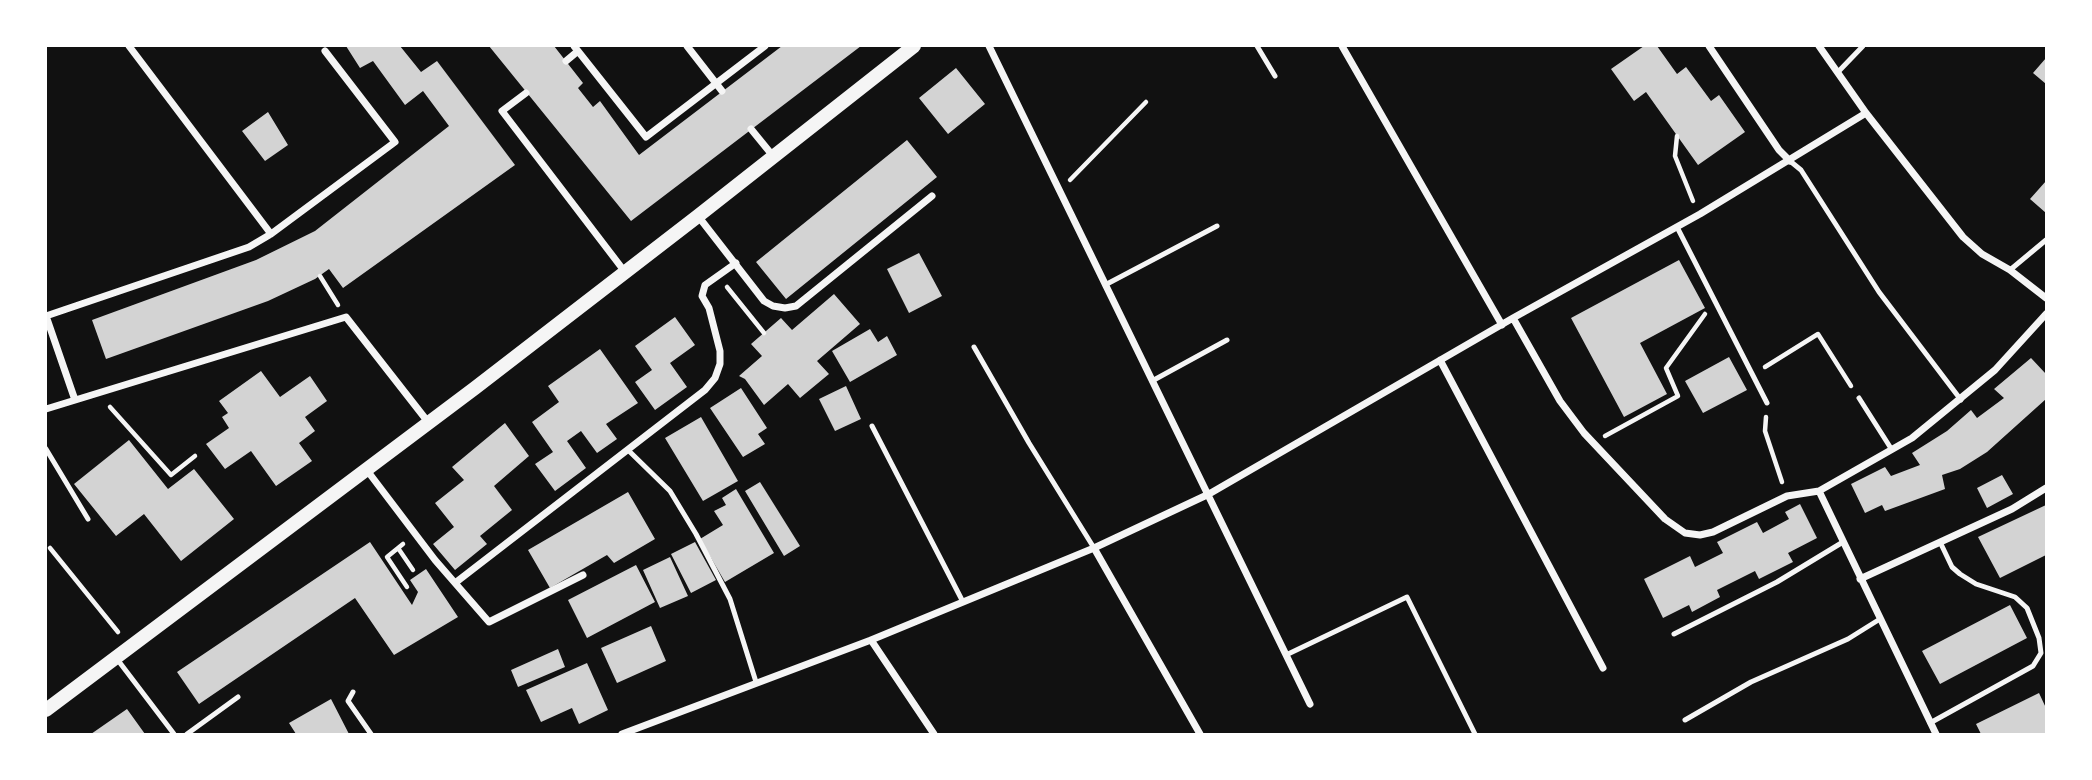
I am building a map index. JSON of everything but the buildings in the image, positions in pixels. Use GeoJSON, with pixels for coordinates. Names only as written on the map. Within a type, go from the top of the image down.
{"type":"FeatureCollection","features":[{"type":"Feature","properties":{"kind":"main road"},"geometry":{"type":"LineString","coordinates":[[46,710],[625,272],[914,46]]}},
{"type":"Feature","properties":{"kind":"street"},"geometry":{"type":"LineString","coordinates":[[129,46],[271,234]]}},
{"type":"Feature","properties":{"kind":"street"},"geometry":{"type":"LineString","coordinates":[[687,46],[722,92]]}},
{"type":"Feature","properties":{"kind":"street"},"geometry":{"type":"LineString","coordinates":[[566,61],[576,48],[646,137],[765,46]]}},
{"type":"Feature","properties":{"kind":"street"},"geometry":{"type":"LineString","coordinates":[[989,46],[1310,704]]}},
{"type":"Feature","properties":{"kind":"street"},"geometry":{"type":"LineString","coordinates":[[1342,46],[1502,325]]}},
{"type":"Feature","properties":{"kind":"street"},"geometry":{"type":"LineString","coordinates":[[1709,46],[1779,150],[1790,161]]}},
{"type":"Feature","properties":{"kind":"street"},"geometry":{"type":"LineString","coordinates":[[1819,46],[1866,113],[1963,237],[1982,254],[2011,270],[2046,298]]}},
{"type":"Feature","properties":{"kind":"street"},"geometry":{"type":"LineString","coordinates":[[75,400],[46,316],[228,255],[271,234],[395,142],[325,51]]}},
{"type":"Feature","properties":{"kind":"street"},"geometry":{"type":"LineString","coordinates":[[526,93],[502,111],[625,272]]}},
{"type":"Feature","properties":{"kind":"street"},"geometry":{"type":"LineString","coordinates":[[622,734],[872,640],[1094,548],[1209,495],[1513,318],[1700,214],[1866,113]]}},
{"type":"Feature","properties":{"kind":"street"},"geometry":{"type":"LineString","coordinates":[[751,130],[773,157]]}},
{"type":"Feature","properties":{"kind":"street"},"geometry":{"type":"LineString","coordinates":[[698,216],[764,301],[785,308],[796,306],[932,196]]}},
{"type":"Feature","properties":{"kind":"street"},"geometry":{"type":"LineString","coordinates":[[455,583],[695,398],[715,378],[720,351],[709,308],[702,296],[705,285],[736,263]]}},
{"type":"Feature","properties":{"kind":"street"},"geometry":{"type":"LineString","coordinates":[[1513,318],[1560,401],[1592,442],[1665,519],[1685,533],[1700,535],[1713,532],[1787,496],[1819,491],[1892,450],[1934,422],[1995,370],[2046,314]]}},
{"type":"Feature","properties":{"kind":"street"},"geometry":{"type":"LineString","coordinates":[[46,409],[346,317],[428,422]]}},
{"type":"Feature","properties":{"kind":"street"},"geometry":{"type":"LineString","coordinates":[[1440,360],[1603,668]]}},
{"type":"Feature","properties":{"kind":"street"},"geometry":{"type":"LineString","coordinates":[[365,469],[489,622],[583,575]]}},
{"type":"Feature","properties":{"kind":"street"},"geometry":{"type":"LineString","coordinates":[[1860,579],[1941,544],[2012,509],[2046,488]]}},
{"type":"Feature","properties":{"kind":"street"},"geometry":{"type":"LineString","coordinates":[[1819,491],[1936,734]]}},
{"type":"Feature","properties":{"kind":"street"},"geometry":{"type":"LineString","coordinates":[[1094,548],[1200,734]]}},
{"type":"Feature","properties":{"kind":"street"},"geometry":{"type":"LineString","coordinates":[[872,640],[934,734]]}},
{"type":"Feature","properties":{"kind":"lane"},"geometry":{"type":"LineString","coordinates":[[1257,46],[1275,76]]}},
{"type":"Feature","properties":{"kind":"lane"},"geometry":{"type":"LineString","coordinates":[[1838,72],[1863,46]]}},
{"type":"Feature","properties":{"kind":"lane"},"geometry":{"type":"LineString","coordinates":[[1790,161],[1801,170],[1879,292],[1961,400]]}},
{"type":"Feature","properties":{"kind":"lane"},"geometry":{"type":"LineString","coordinates":[[1105,285],[1217,226]]}},
{"type":"Feature","properties":{"kind":"lane"},"geometry":{"type":"LineString","coordinates":[[1677,227],[1767,403]]}},
{"type":"Feature","properties":{"kind":"lane"},"geometry":{"type":"LineString","coordinates":[[2011,270],[2046,240]]}},
{"type":"Feature","properties":{"kind":"lane"},"geometry":{"type":"LineString","coordinates":[[1152,381],[1227,340]]}},
{"type":"Feature","properties":{"kind":"lane"},"geometry":{"type":"LineString","coordinates":[[974,347],[1094,548]]}},
{"type":"Feature","properties":{"kind":"lane"},"geometry":{"type":"LineString","coordinates":[[1859,398],[1892,450]]}},
{"type":"Feature","properties":{"kind":"lane"},"geometry":{"type":"LineString","coordinates":[[872,426],[962,602]]}},
{"type":"Feature","properties":{"kind":"lane"},"geometry":{"type":"LineString","coordinates":[[46,449],[88,520]]}},
{"type":"Feature","properties":{"kind":"lane"},"geometry":{"type":"LineString","coordinates":[[628,450],[670,491],[696,534],[730,599],[756,682]]}},
{"type":"Feature","properties":{"kind":"lane"},"geometry":{"type":"LineString","coordinates":[[1674,634],[1777,582],[1843,542]]}},
{"type":"Feature","properties":{"kind":"lane"},"geometry":{"type":"LineString","coordinates":[[1930,723],[2033,666],[2041,653],[2039,638],[2027,608],[2015,597],[1976,584],[1960,574],[1952,567],[1941,544]]}},
{"type":"Feature","properties":{"kind":"lane"},"geometry":{"type":"LineString","coordinates":[[1286,655],[1407,597],[1475,734]]}},
{"type":"Feature","properties":{"kind":"lane"},"geometry":{"type":"LineString","coordinates":[[1685,720],[1751,682],[1848,639],[1880,619]]}},
{"type":"Feature","properties":{"kind":"lane"},"geometry":{"type":"LineString","coordinates":[[2039,638],[2046,633]]}},
{"type":"Feature","properties":{"kind":"lane"},"geometry":{"type":"LineString","coordinates":[[116,657],[174,734]]}},
{"type":"Feature","properties":{"kind":"lane"},"geometry":{"type":"LineString","coordinates":[[352,692],[348,701],[371,734]]}},
{"type":"Feature","properties":{"kind":"lane"},"geometry":{"type":"LineString","coordinates":[[187,734],[238,697]]}},
{"type":"Feature","properties":{"kind":"path"},"geometry":{"type":"LineString","coordinates":[[1059,191],[1146,102]]}},
{"type":"Feature","properties":{"kind":"path"},"geometry":{"type":"LineString","coordinates":[[1677,136],[1675,156],[1700,214]]}},
{"type":"Feature","properties":{"kind":"path"},"geometry":{"type":"LineString","coordinates":[[320,276],[346,317]]}},
{"type":"Feature","properties":{"kind":"path"},"geometry":{"type":"LineString","coordinates":[[717,276],[764,333]]}},
{"type":"Feature","properties":{"kind":"path"},"geometry":{"type":"LineString","coordinates":[[1592,442],[1678,396],[1667,368],[1705,314]]}},
{"type":"Feature","properties":{"kind":"path"},"geometry":{"type":"LineString","coordinates":[[1752,374],[1818,334],[1859,398]]}},
{"type":"Feature","properties":{"kind":"path"},"geometry":{"type":"LineString","coordinates":[[98,393],[171,475],[195,456]]}},
{"type":"Feature","properties":{"kind":"path"},"geometry":{"type":"LineString","coordinates":[[1767,403],[1765,431],[1787,496]]}},
{"type":"Feature","properties":{"kind":"path"},"geometry":{"type":"LineString","coordinates":[[407,586],[387,557],[415,534]]}},
{"type":"Feature","properties":{"kind":"path"},"geometry":{"type":"LineString","coordinates":[[50,548],[130,646]]}},
{"type":"Feature","properties":{"kind":"path"},"geometry":{"type":"LineString","coordinates":[[398,548],[413,569]]}}]}
